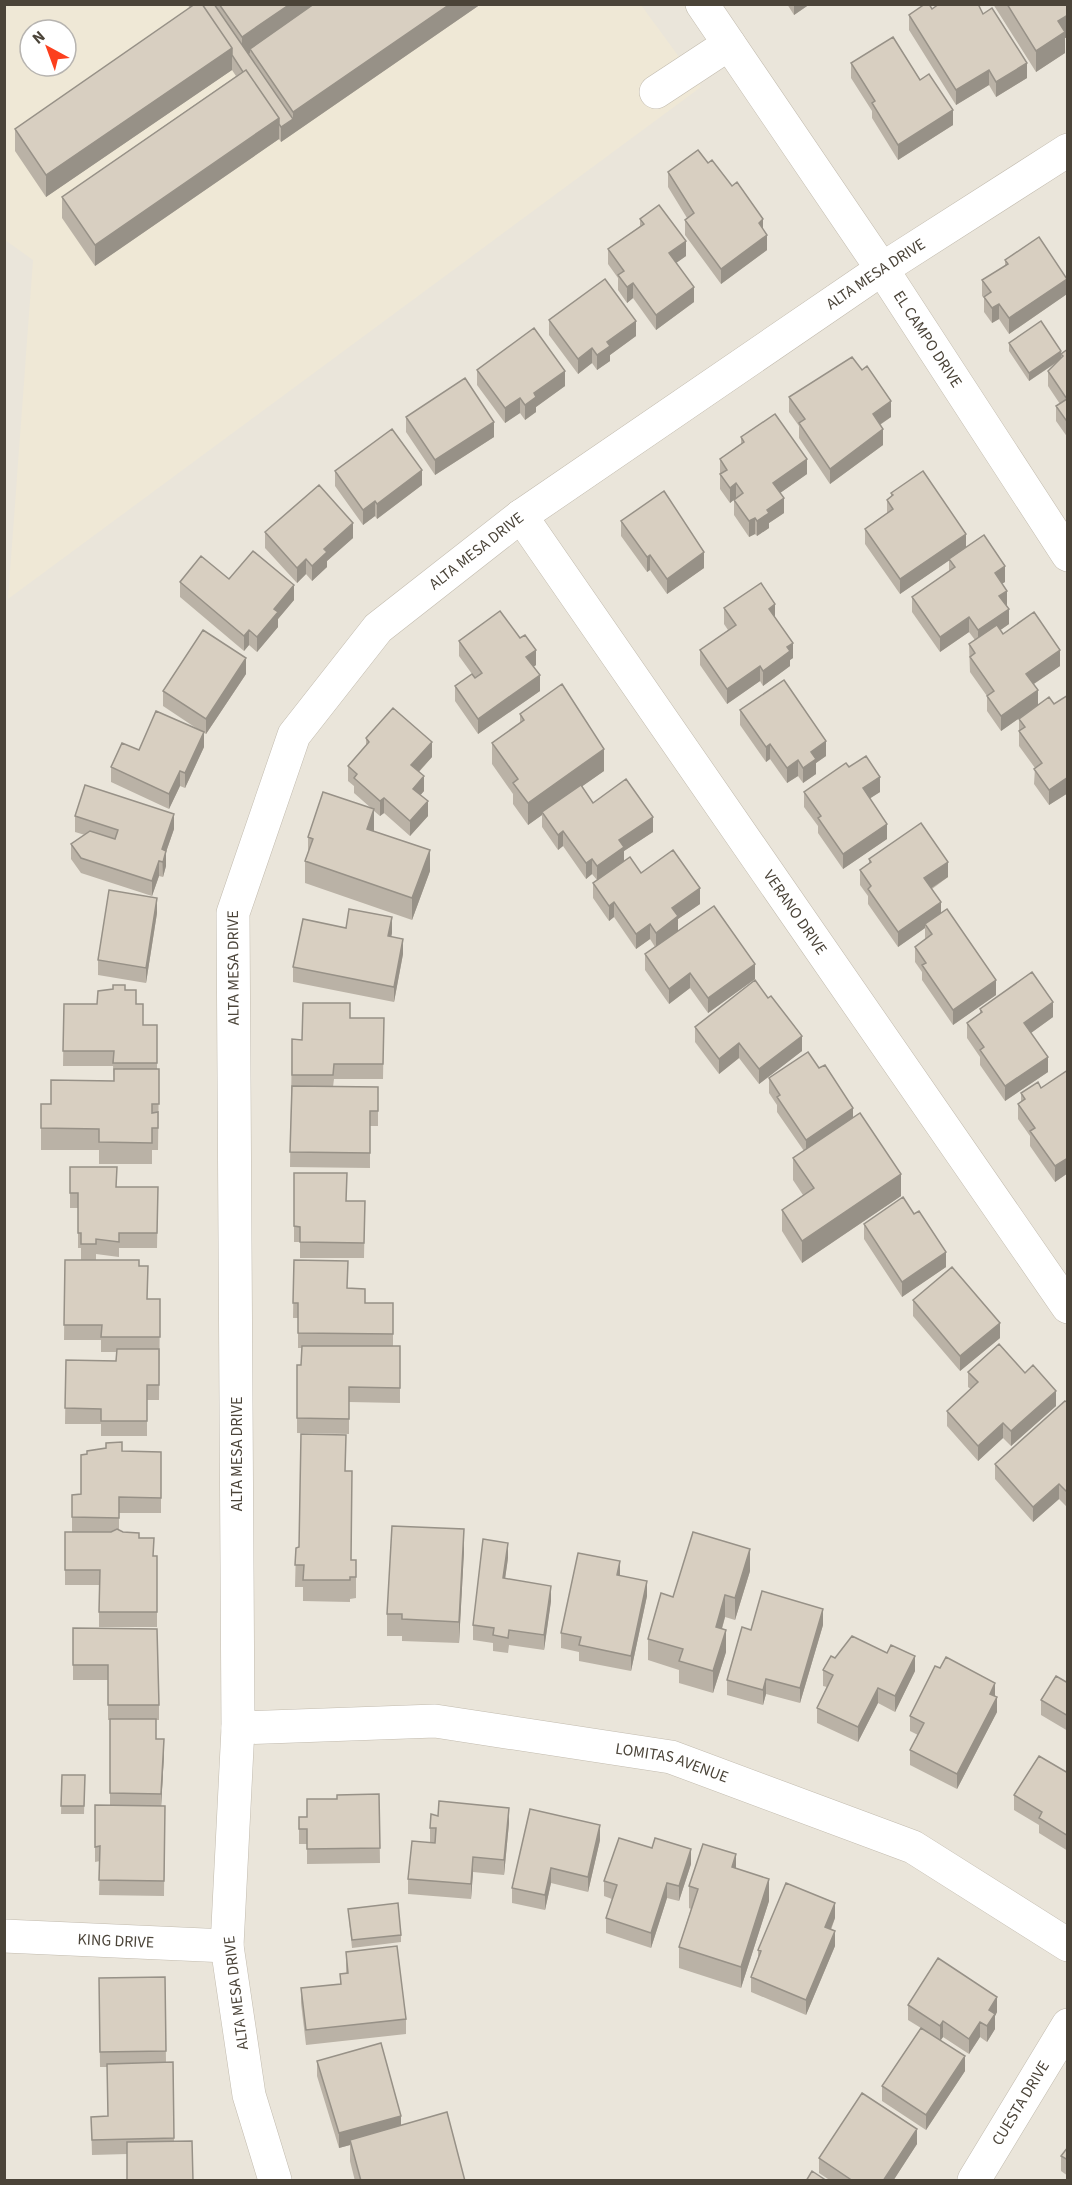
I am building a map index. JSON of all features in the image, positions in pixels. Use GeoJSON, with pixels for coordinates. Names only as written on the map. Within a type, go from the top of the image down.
{"type":"FeatureCollection","features":[{"type":"Feature","properties":{"kind":"street","name":"EL CAMPO DRIVE"},"geometry":{"type":"LineString","coordinates":[[702,4],[882,269],[1068,555]]}},
{"type":"Feature","properties":{"kind":"street"},"geometry":{"type":"LineString","coordinates":[[656,92],[729,44]]}},
{"type":"Feature","properties":{"kind":"street","name":"ALTA MESA DRIVE"},"geometry":{"type":"LineString","coordinates":[[275,2181],[249,2095],[227,1946],[238,1728],[233,913],[294,735],[378,628],[521,516],[882,269],[1068,150]]}},
{"type":"Feature","properties":{"kind":"street","name":"VERANO DRIVE"},"geometry":{"type":"LineString","coordinates":[[521,516],[1068,1307]]}},
{"type":"Feature","properties":{"kind":"street","name":"LOMITAS AVENUE"},"geometry":{"type":"LineString","coordinates":[[238,1728],[435,1720],[671,1757],[913,1847],[1068,1945]]}},
{"type":"Feature","properties":{"kind":"street","name":"KING DRIVE"},"geometry":{"type":"LineString","coordinates":[[4,1936],[227,1946]]}},
{"type":"Feature","properties":{"kind":"street","name":"CUESTA DRIVE"},"geometry":{"type":"LineString","coordinates":[[974,2181],[1068,2025]]}},
{"type":"Feature","properties":{"kind":"shaded area"},"geometry":{"type":"Polygon","coordinates":[[[5,5],[1067,5],[1067,2180],[5,2180],[5,5]]]}},
{"type":"Feature","properties":{"kind":"shaded area"},"geometry":{"type":"Polygon","coordinates":[[[5,5],[641,5],[701,87],[8,599],[33,260],[5,240],[5,5]]]}},
{"type":"Feature","properties":{"kind":"building"},"geometry":{"type":"Polygon","coordinates":[[[195,4],[202,4],[232,48],[46,175],[15,129],[195,4]]]}},
{"type":"Feature","properties":{"kind":"building"},"geometry":{"type":"Polygon","coordinates":[[[202,4],[214,4],[293,119],[281,127],[279,118],[246,70],[243,72],[232,55],[232,48],[202,4]]]}},
{"type":"Feature","properties":{"kind":"building"},"geometry":{"type":"Polygon","coordinates":[[[219,4],[290,4],[242,37],[219,4]]]}},
{"type":"Feature","properties":{"kind":"building"},"geometry":{"type":"Polygon","coordinates":[[[314,4],[450,4],[293,112],[250,49],[314,4]]]}},
{"type":"Feature","properties":{"kind":"building"},"geometry":{"type":"Polygon","coordinates":[[[925,4],[929,4],[932,9],[939,4],[978,4],[983,14],[992,8],[1027,63],[996,82],[989,70],[956,90],[909,15],[925,4]]]}},
{"type":"Feature","properties":{"kind":"building"},"geometry":{"type":"Polygon","coordinates":[[[1007,4],[1068,4],[1068,15],[1058,21],[1065,32],[1036,51],[1007,4]]]}},
{"type":"Feature","properties":{"kind":"building"},"geometry":{"type":"Polygon","coordinates":[[[893,37],[920,80],[929,74],[953,110],[898,145],[872,103],[875,101],[851,63],[893,37]]]}},
{"type":"Feature","properties":{"kind":"building"},"geometry":{"type":"Polygon","coordinates":[[[246,70],[279,118],[95,245],[62,197],[246,70]]]}},
{"type":"Feature","properties":{"kind":"building"},"geometry":{"type":"Polygon","coordinates":[[[698,150],[708,163],[712,160],[732,186],[737,182],[763,219],[759,223],[767,235],[721,269],[685,220],[694,213],[668,172],[698,150]]]}},
{"type":"Feature","properties":{"kind":"building"},"geometry":{"type":"Polygon","coordinates":[[[659,205],[686,241],[669,253],[694,287],[656,315],[633,283],[627,287],[618,275],[624,271],[608,249],[644,224],[640,219],[659,205]]]}},
{"type":"Feature","properties":{"kind":"building"},"geometry":{"type":"Polygon","coordinates":[[[1039,237],[1067,279],[1009,318],[999,304],[992,308],[984,297],[991,292],[982,280],[1008,264],[1005,260],[1039,237]]]}},
{"type":"Feature","properties":{"kind":"building"},"geometry":{"type":"Polygon","coordinates":[[[605,279],[636,321],[607,342],[610,346],[597,355],[592,348],[578,359],[549,320],[605,279]]]}},
{"type":"Feature","properties":{"kind":"building"},"geometry":{"type":"Polygon","coordinates":[[[1041,321],[1061,351],[1029,373],[1009,343],[1041,321]]]}},
{"type":"Feature","properties":{"kind":"building"},"geometry":{"type":"Polygon","coordinates":[[[534,328],[565,371],[534,393],[536,397],[525,405],[520,398],[505,408],[477,370],[534,328]]]}},
{"type":"Feature","properties":{"kind":"building"},"geometry":{"type":"Polygon","coordinates":[[[1068,349],[1068,423],[1056,406],[1067,399],[1048,371],[1063,356],[1061,354],[1068,349]]]}},
{"type":"Feature","properties":{"kind":"building"},"geometry":{"type":"Polygon","coordinates":[[[852,357],[862,370],[867,366],[891,401],[873,414],[883,429],[830,469],[799,423],[805,419],[789,397],[852,357]]]}},
{"type":"Feature","properties":{"kind":"building"},"geometry":{"type":"Polygon","coordinates":[[[465,378],[494,422],[435,460],[406,417],[465,378]]]}},
{"type":"Feature","properties":{"kind":"building"},"geometry":{"type":"Polygon","coordinates":[[[775,414],[807,459],[773,483],[784,498],[767,510],[769,513],[757,521],[755,518],[749,521],[734,500],[743,493],[736,483],[730,488],[720,474],[727,470],[720,459],[744,442],[741,437],[775,414]]]}},
{"type":"Feature","properties":{"kind":"building"},"geometry":{"type":"Polygon","coordinates":[[[392,429],[422,470],[377,504],[375,501],[363,510],[335,471],[392,429]]]}},
{"type":"Feature","properties":{"kind":"building"},"geometry":{"type":"Polygon","coordinates":[[[923,471],[966,534],[900,579],[865,529],[893,509],[887,500],[893,495],[891,493],[923,471]]]}},
{"type":"Feature","properties":{"kind":"building"},"geometry":{"type":"Polygon","coordinates":[[[319,485],[353,523],[324,549],[327,552],[312,566],[306,559],[297,568],[265,532],[319,485]]]}},
{"type":"Feature","properties":{"kind":"building"},"geometry":{"type":"Polygon","coordinates":[[[664,491],[704,552],[667,579],[650,555],[647,557],[621,521],[664,491]]]}},
{"type":"Feature","properties":{"kind":"building"},"geometry":{"type":"Polygon","coordinates":[[[984,535],[1005,566],[995,573],[1007,591],[999,596],[1009,609],[978,630],[969,617],[940,637],[912,597],[955,567],[949,559],[984,535]]]}},
{"type":"Feature","properties":{"kind":"building"},"geometry":{"type":"Polygon","coordinates":[[[253,551],[294,585],[274,609],[278,612],[257,637],[249,630],[244,636],[180,582],[201,556],[229,579],[253,551]]]}},
{"type":"Feature","properties":{"kind":"building"},"geometry":{"type":"Polygon","coordinates":[[[761,583],[775,604],[769,609],[793,643],[787,647],[790,651],[763,671],[760,666],[727,689],[700,650],[736,625],[724,608],[761,583]]]}},
{"type":"Feature","properties":{"kind":"building"},"geometry":{"type":"Polygon","coordinates":[[[500,611],[520,638],[525,635],[536,650],[526,657],[540,675],[478,719],[455,686],[472,674],[475,678],[482,673],[459,641],[500,611]]]}},
{"type":"Feature","properties":{"kind":"building"},"geometry":{"type":"Polygon","coordinates":[[[1034,612],[1060,650],[1026,674],[1038,690],[1001,716],[987,696],[994,691],[970,657],[975,653],[969,644],[997,625],[1003,634],[1034,612]]]}},
{"type":"Feature","properties":{"kind":"building"},"geometry":{"type":"Polygon","coordinates":[[[203,630],[246,658],[206,719],[163,691],[203,630]]]}},
{"type":"Feature","properties":{"kind":"building"},"geometry":{"type":"Polygon","coordinates":[[[784,680],[826,741],[811,752],[816,759],[803,768],[798,760],[787,768],[770,744],[766,747],[740,710],[784,680]]]}},
{"type":"Feature","properties":{"kind":"building"},"geometry":{"type":"Polygon","coordinates":[[[562,684],[604,749],[528,803],[513,783],[518,779],[492,743],[524,720],[520,714],[562,684]]]}},
{"type":"Feature","properties":{"kind":"building"},"geometry":{"type":"Polygon","coordinates":[[[1068,695],[1068,777],[1049,790],[1034,769],[1042,763],[1019,731],[1025,727],[1019,719],[1049,697],[1054,704],[1068,695]]]}},
{"type":"Feature","properties":{"kind":"building"},"geometry":{"type":"Polygon","coordinates":[[[393,708],[432,742],[411,765],[424,776],[413,789],[428,801],[410,821],[384,798],[380,801],[354,778],[357,774],[348,766],[369,742],[366,738],[393,708]]]}},
{"type":"Feature","properties":{"kind":"building"},"geometry":{"type":"Polygon","coordinates":[[[156,711],[204,732],[185,773],[180,771],[169,794],[111,767],[122,743],[139,750],[156,711]]]}},
{"type":"Feature","properties":{"kind":"building"},"geometry":{"type":"Polygon","coordinates":[[[866,756],[880,777],[863,788],[887,824],[843,854],[818,818],[821,816],[804,792],[846,763],[849,767],[866,756]]]}},
{"type":"Feature","properties":{"kind":"building"},"geometry":{"type":"Polygon","coordinates":[[[626,779],[653,817],[619,840],[624,847],[597,866],[592,859],[586,863],[563,831],[558,835],[542,812],[581,785],[593,803],[626,779]]]}},
{"type":"Feature","properties":{"kind":"building"},"geometry":{"type":"Polygon","coordinates":[[[85,785],[174,814],[162,849],[166,851],[163,862],[159,861],[152,881],[81,858],[71,844],[90,831],[115,839],[118,830],[75,816],[85,785]]]}},
{"type":"Feature","properties":{"kind":"building"},"geometry":{"type":"Polygon","coordinates":[[[323,792],[374,809],[367,829],[430,850],[412,898],[305,861],[313,839],[308,837],[323,792]]]}},
{"type":"Feature","properties":{"kind":"building"},"geometry":{"type":"Polygon","coordinates":[[[921,823],[948,862],[924,878],[941,902],[898,932],[868,889],[871,886],[860,870],[871,862],[869,859],[921,823]]]}},
{"type":"Feature","properties":{"kind":"building"},"geometry":{"type":"Polygon","coordinates":[[[673,850],[700,888],[672,908],[678,916],[656,933],[650,924],[636,934],[614,902],[609,906],[593,883],[630,857],[641,873],[673,850]]]}},
{"type":"Feature","properties":{"kind":"building"},"geometry":{"type":"Polygon","coordinates":[[[109,890],[157,898],[146,968],[98,960],[109,890]]]}},
{"type":"Feature","properties":{"kind":"building"},"geometry":{"type":"Polygon","coordinates":[[[714,906],[755,964],[708,998],[690,973],[669,989],[645,954],[714,906]]]}},
{"type":"Feature","properties":{"kind":"building"},"geometry":{"type":"Polygon","coordinates":[[[349,909],[392,917],[388,936],[403,939],[394,987],[293,967],[303,919],[346,928],[349,909]]]}},
{"type":"Feature","properties":{"kind":"building"},"geometry":{"type":"Polygon","coordinates":[[[947,909],[996,980],[953,1010],[922,965],[926,963],[915,947],[932,934],[925,924],[947,909]]]}},
{"type":"Feature","properties":{"kind":"building"},"geometry":{"type":"Polygon","coordinates":[[[1032,972],[1053,1002],[1024,1023],[1048,1057],[1005,1086],[980,1050],[984,1047],[967,1023],[982,1012],[980,1009],[1032,972]]]}},
{"type":"Feature","properties":{"kind":"building"},"geometry":{"type":"Polygon","coordinates":[[[755,980],[768,998],[771,996],[802,1036],[759,1069],[739,1043],[719,1059],[695,1027],[755,980]]]}},
{"type":"Feature","properties":{"kind":"building"},"geometry":{"type":"Polygon","coordinates":[[[113,985],[125,985],[125,990],[136,990],[136,1004],[143,1004],[143,1025],[157,1025],[157,1063],[113,1063],[114,1051],[63,1051],[64,1004],[97,1004],[98,991],[113,989],[113,985]]]}},
{"type":"Feature","properties":{"kind":"building"},"geometry":{"type":"Polygon","coordinates":[[[303,1003],[350,1003],[350,1018],[384,1018],[383,1064],[334,1064],[333,1075],[292,1075],[292,1039],[302,1040],[303,1003]]]}},
{"type":"Feature","properties":{"kind":"building"},"geometry":{"type":"Polygon","coordinates":[[[808,1052],[819,1068],[825,1065],[853,1108],[806,1140],[777,1097],[780,1095],[769,1078],[808,1052]]]}},
{"type":"Feature","properties":{"kind":"building"},"geometry":{"type":"Polygon","coordinates":[[[114,1069],[159,1069],[159,1104],[152,1104],[152,1113],[158,1112],[158,1128],[152,1128],[152,1143],[99,1142],[99,1129],[41,1128],[41,1104],[51,1104],[51,1080],[114,1081],[114,1069]]]}},
{"type":"Feature","properties":{"kind":"building"},"geometry":{"type":"Polygon","coordinates":[[[1068,1070],[1068,1158],[1055,1166],[1030,1131],[1035,1128],[1018,1104],[1025,1099],[1021,1093],[1038,1082],[1041,1088],[1068,1070]]]}},
{"type":"Feature","properties":{"kind":"building"},"geometry":{"type":"Polygon","coordinates":[[[292,1086],[378,1087],[378,1111],[370,1111],[370,1153],[290,1152],[292,1086]]]}},
{"type":"Feature","properties":{"kind":"building"},"geometry":{"type":"Polygon","coordinates":[[[860,1113],[901,1174],[802,1241],[782,1210],[814,1188],[793,1158],[860,1113]]]}},
{"type":"Feature","properties":{"kind":"building"},"geometry":{"type":"Polygon","coordinates":[[[70,1167],[117,1167],[116,1187],[158,1187],[157,1233],[119,1233],[119,1242],[96,1239],[96,1244],[81,1244],[81,1233],[78,1233],[78,1193],[70,1193],[70,1167]]]}},
{"type":"Feature","properties":{"kind":"building"},"geometry":{"type":"Polygon","coordinates":[[[294,1173],[347,1173],[346,1201],[365,1201],[364,1243],[300,1242],[300,1227],[294,1226],[294,1173]]]}},
{"type":"Feature","properties":{"kind":"building"},"geometry":{"type":"Polygon","coordinates":[[[903,1197],[914,1214],[919,1211],[946,1252],[902,1282],[864,1224],[903,1197]]]}},
{"type":"Feature","properties":{"kind":"building"},"geometry":{"type":"Polygon","coordinates":[[[65,1260],[139,1260],[139,1266],[148,1266],[147,1299],[160,1299],[160,1337],[101,1337],[102,1325],[64,1325],[65,1260]]]}},
{"type":"Feature","properties":{"kind":"building"},"geometry":{"type":"Polygon","coordinates":[[[294,1260],[348,1261],[347,1288],[365,1289],[365,1303],[393,1303],[393,1334],[298,1333],[298,1303],[293,1303],[294,1260]]]}},
{"type":"Feature","properties":{"kind":"building"},"geometry":{"type":"Polygon","coordinates":[[[952,1267],[1000,1323],[960,1356],[913,1300],[952,1267]]]}},
{"type":"Feature","properties":{"kind":"building"},"geometry":{"type":"Polygon","coordinates":[[[999,1344],[1025,1373],[1033,1365],[1056,1391],[1011,1431],[1003,1423],[978,1446],[947,1411],[978,1382],[968,1372],[999,1344]]]}},
{"type":"Feature","properties":{"kind":"building"},"geometry":{"type":"Polygon","coordinates":[[[302,1346],[400,1346],[400,1388],[349,1387],[349,1419],[297,1418],[297,1365],[301,1365],[302,1346]]]}},
{"type":"Feature","properties":{"kind":"building"},"geometry":{"type":"Polygon","coordinates":[[[117,1349],[159,1349],[159,1385],[147,1385],[147,1421],[101,1421],[101,1409],[65,1408],[66,1360],[116,1361],[117,1349]]]}},
{"type":"Feature","properties":{"kind":"building"},"geometry":{"type":"Polygon","coordinates":[[[1065,1401],[1068,1403],[1068,1493],[1059,1484],[1033,1507],[995,1464],[1065,1401]]]}},
{"type":"Feature","properties":{"kind":"building"},"geometry":{"type":"Polygon","coordinates":[[[301,1434],[346,1435],[345,1471],[352,1471],[351,1560],[356,1560],[356,1577],[350,1577],[350,1580],[303,1580],[304,1565],[295,1565],[296,1548],[299,1547],[301,1434]]]}},
{"type":"Feature","properties":{"kind":"building"},"geometry":{"type":"Polygon","coordinates":[[[122,1442],[122,1451],[161,1452],[161,1498],[119,1497],[119,1518],[72,1517],[72,1495],[81,1494],[81,1455],[87,1454],[87,1451],[106,1448],[106,1443],[122,1442]]]}},
{"type":"Feature","properties":{"kind":"building"},"geometry":{"type":"Polygon","coordinates":[[[392,1526],[464,1529],[459,1622],[402,1619],[402,1614],[387,1614],[392,1526]]]}},
{"type":"Feature","properties":{"kind":"building"},"geometry":{"type":"Polygon","coordinates":[[[117,1529],[123,1532],[139,1533],[139,1538],[154,1538],[153,1556],[157,1556],[157,1612],[99,1612],[100,1570],[65,1570],[65,1532],[111,1532],[117,1529]]]}},
{"type":"Feature","properties":{"kind":"building"},"geometry":{"type":"Polygon","coordinates":[[[693,1532],[750,1549],[735,1598],[725,1595],[716,1627],[726,1630],[713,1671],[679,1661],[683,1649],[648,1639],[661,1593],[673,1597],[693,1532]]]}},
{"type":"Feature","properties":{"kind":"building"},"geometry":{"type":"Polygon","coordinates":[[[483,1539],[508,1543],[503,1578],[551,1586],[544,1635],[509,1630],[508,1638],[493,1635],[494,1628],[473,1625],[483,1539]]]}},
{"type":"Feature","properties":{"kind":"building"},"geometry":{"type":"Polygon","coordinates":[[[578,1553],[620,1561],[617,1575],[647,1581],[631,1656],[579,1645],[581,1637],[561,1633],[578,1553]]]}},
{"type":"Feature","properties":{"kind":"building"},"geometry":{"type":"Polygon","coordinates":[[[762,1591],[823,1609],[800,1688],[766,1679],[763,1690],[727,1680],[742,1627],[751,1630],[762,1591]]]}},
{"type":"Feature","properties":{"kind":"building"},"geometry":{"type":"Polygon","coordinates":[[[73,1628],[157,1629],[159,1705],[108,1705],[108,1665],[73,1665],[73,1628]]]}},
{"type":"Feature","properties":{"kind":"building"},"geometry":{"type":"Polygon","coordinates":[[[852,1636],[887,1653],[891,1645],[915,1656],[895,1696],[878,1688],[858,1727],[817,1708],[833,1675],[823,1670],[831,1656],[835,1658],[852,1636]]]}},
{"type":"Feature","properties":{"kind":"building"},"geometry":{"type":"Polygon","coordinates":[[[946,1657],[995,1683],[990,1694],[997,1697],[957,1774],[910,1750],[924,1723],[910,1716],[935,1666],[940,1668],[946,1657]]]}},
{"type":"Feature","properties":{"kind":"building"},"geometry":{"type":"Polygon","coordinates":[[[1056,1676],[1068,1683],[1068,1716],[1041,1700],[1056,1676]]]}},
{"type":"Feature","properties":{"kind":"building"},"geometry":{"type":"Polygon","coordinates":[[[110,1719],[156,1719],[156,1739],[164,1739],[161,1794],[110,1793],[110,1719]]]}},
{"type":"Feature","properties":{"kind":"building"},"geometry":{"type":"Polygon","coordinates":[[[1039,1756],[1068,1773],[1068,1836],[1039,1818],[1042,1812],[1014,1795],[1039,1756]]]}},
{"type":"Feature","properties":{"kind":"building"},"geometry":{"type":"Polygon","coordinates":[[[62,1775],[85,1775],[84,1806],[61,1806],[62,1775]]]}},
{"type":"Feature","properties":{"kind":"building"},"geometry":{"type":"Polygon","coordinates":[[[379,1794],[380,1848],[307,1849],[307,1829],[299,1829],[299,1817],[307,1817],[307,1799],[337,1799],[337,1795],[379,1794]]]}},
{"type":"Feature","properties":{"kind":"building"},"geometry":{"type":"Polygon","coordinates":[[[439,1801],[509,1808],[504,1860],[473,1857],[471,1884],[408,1879],[412,1841],[435,1843],[436,1828],[430,1828],[431,1814],[438,1816],[439,1801]]]}},
{"type":"Feature","properties":{"kind":"building"},"geometry":{"type":"Polygon","coordinates":[[[95,1805],[165,1806],[164,1881],[99,1880],[100,1846],[95,1847],[95,1805]]]}},
{"type":"Feature","properties":{"kind":"building"},"geometry":{"type":"Polygon","coordinates":[[[530,1809],[600,1825],[588,1877],[551,1868],[545,1895],[512,1888],[530,1809]]]}},
{"type":"Feature","properties":{"kind":"building"},"geometry":{"type":"Polygon","coordinates":[[[619,1838],[652,1848],[655,1838],[691,1849],[679,1886],[667,1883],[651,1933],[606,1918],[617,1885],[604,1881],[619,1838]]]}},
{"type":"Feature","properties":{"kind":"building"},"geometry":{"type":"Polygon","coordinates":[[[703,1844],[736,1854],[732,1867],[769,1879],[741,1967],[679,1947],[698,1889],[689,1886],[703,1844]]]}},
{"type":"Feature","properties":{"kind":"building"},"geometry":{"type":"Polygon","coordinates":[[[786,1883],[835,1903],[825,1927],[835,1931],[806,2000],[751,1977],[761,1951],[758,1950],[786,1883]]]}},
{"type":"Feature","properties":{"kind":"building"},"geometry":{"type":"Polygon","coordinates":[[[398,1903],[401,1935],[352,1940],[348,1909],[398,1903]]]}},
{"type":"Feature","properties":{"kind":"building"},"geometry":{"type":"Polygon","coordinates":[[[397,1946],[406,2019],[306,2030],[301,1988],[341,1984],[340,1974],[348,1973],[346,1952],[397,1946]]]}},
{"type":"Feature","properties":{"kind":"building"},"geometry":{"type":"Polygon","coordinates":[[[938,1958],[997,1997],[989,2010],[995,2014],[987,2026],[980,2022],[969,2039],[943,2021],[940,2026],[908,2005],[938,1958]]]}},
{"type":"Feature","properties":{"kind":"building"},"geometry":{"type":"Polygon","coordinates":[[[165,1977],[166,2051],[100,2052],[99,1978],[165,1977]]]}},
{"type":"Feature","properties":{"kind":"building"},"geometry":{"type":"Polygon","coordinates":[[[921,2028],[965,2056],[926,2115],[882,2086],[921,2028]]]}},
{"type":"Feature","properties":{"kind":"building"},"geometry":{"type":"Polygon","coordinates":[[[381,2043],[401,2116],[339,2133],[317,2061],[381,2043]]]}},
{"type":"Feature","properties":{"kind":"building"},"geometry":{"type":"Polygon","coordinates":[[[173,2062],[174,2138],[92,2140],[91,2117],[108,2116],[107,2064],[173,2062]]]}},
{"type":"Feature","properties":{"kind":"building"},"geometry":{"type":"Polygon","coordinates":[[[862,2093],[917,2129],[883,2181],[853,2181],[819,2158],[862,2093]]]}},
{"type":"Feature","properties":{"kind":"building"},"geometry":{"type":"Polygon","coordinates":[[[447,2112],[465,2181],[361,2181],[350,2140],[447,2112]]]}},
{"type":"Feature","properties":{"kind":"building"},"geometry":{"type":"Polygon","coordinates":[[[192,2141],[193,2181],[127,2181],[127,2142],[192,2141]]]}},
{"type":"Feature","properties":{"kind":"building"},"geometry":{"type":"Polygon","coordinates":[[[1068,2147],[1068,2160],[1061,2156],[1068,2147]]]}},
{"type":"Feature","properties":{"kind":"building"},"geometry":{"type":"Polygon","coordinates":[[[812,2171],[827,2181],[806,2181],[812,2171]]]}}]}
